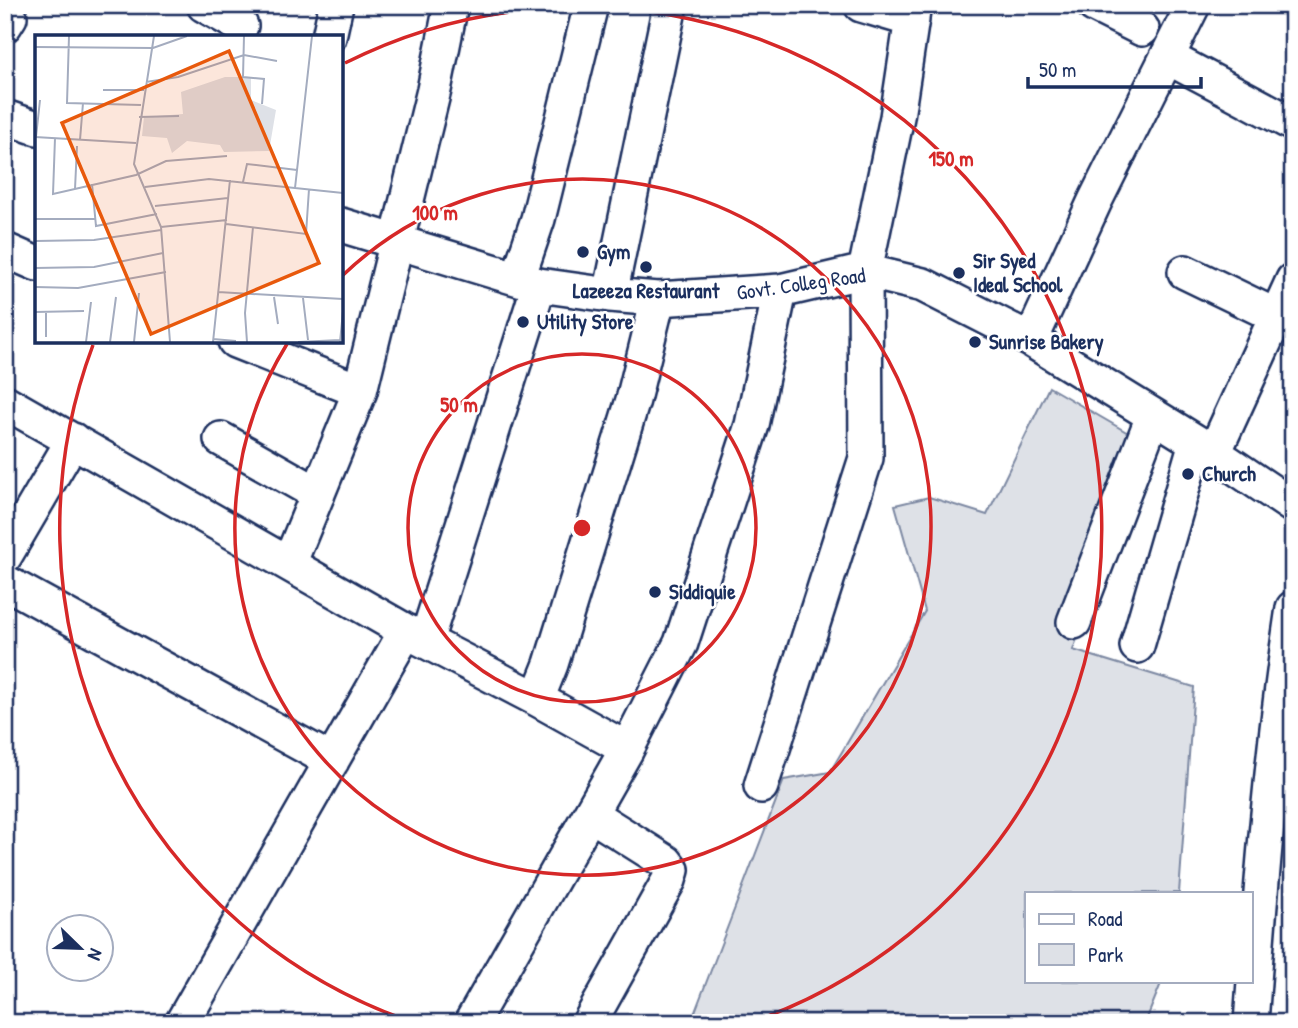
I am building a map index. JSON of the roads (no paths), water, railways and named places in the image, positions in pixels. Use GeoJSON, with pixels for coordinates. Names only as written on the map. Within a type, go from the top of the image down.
{"type":"FeatureCollection","features":[{"type":"Feature","properties":{"kind":"street"},"geometry":{"type":"LineString","coordinates":[[204,5],[241,26]]}},
{"type":"Feature","properties":{"kind":"street"},"geometry":{"type":"LineString","coordinates":[[329,35],[336,5]]}},
{"type":"Feature","properties":{"kind":"street"},"geometry":{"type":"LineString","coordinates":[[289,564],[360,391],[434,90],[451,5]]}},
{"type":"Feature","properties":{"kind":"street"},"geometry":{"type":"LineString","coordinates":[[182,1023],[332,761],[416,636],[529,281],[538,219],[591,5]]}},
{"type":"Feature","properties":{"kind":"street"},"geometry":{"type":"LineString","coordinates":[[610,295],[670,5]]}},
{"type":"Feature","properties":{"kind":"street"},"geometry":{"type":"LineString","coordinates":[[761,786],[866,458],[864,271],[897,117],[913,13],[861,5]]}},
{"type":"Feature","properties":{"kind":"street"},"geometry":{"type":"LineString","coordinates":[[1094,5],[1142,29]]}},
{"type":"Feature","properties":{"kind":"street"},"geometry":{"type":"LineString","coordinates":[[1031,340],[1095,201],[1193,5]]}},
{"type":"Feature","properties":{"kind":"street"},"geometry":{"type":"LineString","coordinates":[[5,15],[10,17],[5,25]]}},
{"type":"Feature","properties":{"kind":"street"},"geometry":{"type":"LineString","coordinates":[[1167,57],[1293,124]]}},
{"type":"Feature","properties":{"kind":"street"},"geometry":{"type":"LineString","coordinates":[[5,117],[35,127]]}},
{"type":"Feature","properties":{"kind":"street","name":"Govt. Colleg Road"},"geometry":{"type":"LineString","coordinates":[[343,226],[529,281],[610,295],[658,299],[780,291],[864,271],[923,285],[1031,340],[1291,498]]}},
{"type":"Feature","properties":{"kind":"street"},"geometry":{"type":"LineString","coordinates":[[5,250],[35,263]]}},
{"type":"Feature","properties":{"kind":"street"},"geometry":{"type":"LineString","coordinates":[[1185,272],[1276,316]]}},
{"type":"Feature","properties":{"kind":"street"},"geometry":{"type":"LineString","coordinates":[[1137,646],[1205,447],[1293,280]]}},
{"type":"Feature","properties":{"kind":"street"},"geometry":{"type":"LineString","coordinates":[[471,1023],[627,749],[681,643],[752,425],[780,291]]}},
{"type":"Feature","properties":{"kind":"street"},"geometry":{"type":"LineString","coordinates":[[537,699],[551,664],[633,400],[658,299]]}},
{"type":"Feature","properties":{"kind":"street"},"geometry":{"type":"LineString","coordinates":[[240,343],[360,391]]}},
{"type":"Feature","properties":{"kind":"street"},"geometry":{"type":"LineString","coordinates":[[5,402],[416,636],[627,749]]}},
{"type":"Feature","properties":{"kind":"street"},"geometry":{"type":"LineString","coordinates":[[1074,622],[1153,416]]}},
{"type":"Feature","properties":{"kind":"street"},"geometry":{"type":"LineString","coordinates":[[221,439],[318,494]]}},
{"type":"Feature","properties":{"kind":"street"},"geometry":{"type":"LineString","coordinates":[[5,556],[73,440]]}},
{"type":"Feature","properties":{"kind":"street"},"geometry":{"type":"LineString","coordinates":[[5,582],[332,761]]}},
{"type":"Feature","properties":{"kind":"street"},"geometry":{"type":"LineString","coordinates":[[1251,1023],[1264,835],[1293,607]]}},
{"type":"Feature","properties":{"kind":"street"},"geometry":{"type":"LineString","coordinates":[[589,1023],[669,880],[672,870],[666,862],[590,814]]}},
{"type":"Feature","properties":{"kind":"place","name":"Gym"},"geometry":{"type":"Point","coordinates":[583,252]}},
{"type":"Feature","properties":{"kind":"place","name":"Lazeeza Restaurant"},"geometry":{"type":"Point","coordinates":[646,267]}},
{"type":"Feature","properties":{"kind":"place","name":"Sir Syed Ideal School"},"geometry":{"type":"Point","coordinates":[959,273]}},
{"type":"Feature","properties":{"kind":"place","name":"Utility Store"},"geometry":{"type":"Point","coordinates":[523,322]}},
{"type":"Feature","properties":{"kind":"place","name":"Sunrise Bakery"},"geometry":{"type":"Point","coordinates":[975,342]}},
{"type":"Feature","properties":{"kind":"place","name":"Church"},"geometry":{"type":"Point","coordinates":[1188,474]}},
{"type":"Feature","properties":{"kind":"place","name":"Siddiquie"},"geometry":{"type":"Point","coordinates":[655,592]}}]}
